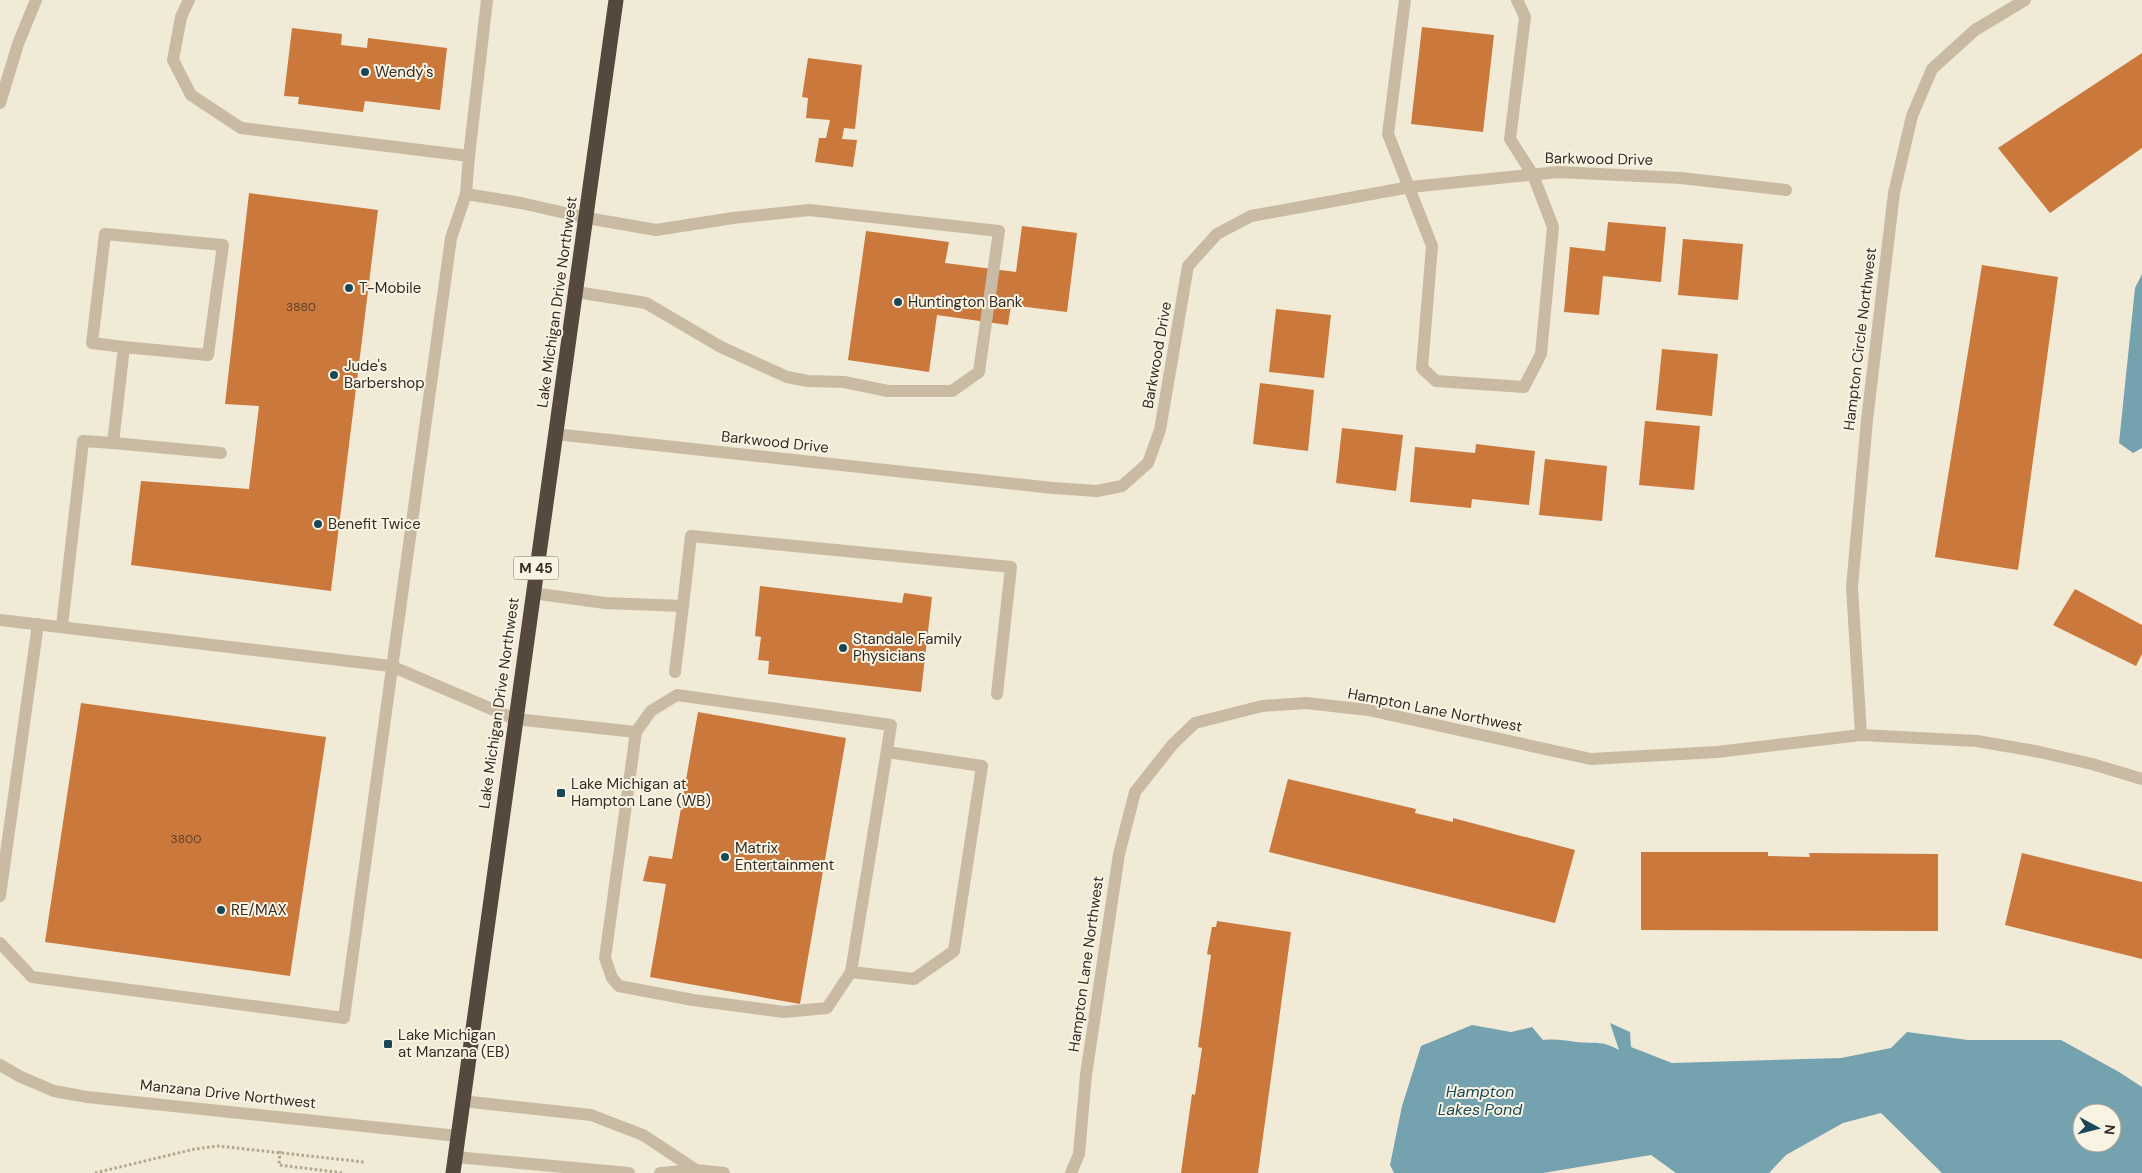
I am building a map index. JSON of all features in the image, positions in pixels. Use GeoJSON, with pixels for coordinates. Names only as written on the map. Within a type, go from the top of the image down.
{"type":"FeatureCollection","features":[{"type":"Feature","properties":{"kind":"highway","name":"Lake Michigan Drive Northwest"},"geometry":{"type":"LineString","coordinates":[[453,1173],[532,593],[587,218],[616,0]]}},
{"type":"Feature","properties":{"kind":"street"},"geometry":{"type":"LineString","coordinates":[[0,103],[18,44],[36,0]]}},
{"type":"Feature","properties":{"kind":"street"},"geometry":{"type":"LineString","coordinates":[[189,0],[181,17],[173,60],[191,95],[241,128],[468,156]]}},
{"type":"Feature","properties":{"kind":"street"},"geometry":{"type":"LineString","coordinates":[[0,943],[32,977],[344,1018],[450,238],[466,194],[468,156],[486,0]]}},
{"type":"Feature","properties":{"kind":"street"},"geometry":{"type":"LineString","coordinates":[[1405,0],[1388,134],[1432,246],[1422,368],[1436,381],[1524,387],[1541,354],[1553,227],[1533,175],[1510,139],[1525,17],[1516,0]]}},
{"type":"Feature","properties":{"kind":"street","name":"Hampton Circle Northwest"},"geometry":{"type":"LineString","coordinates":[[1861,735],[1852,587],[1867,420],[1894,193],[1912,116],[1932,69],[1975,30],[2025,0]]}},
{"type":"Feature","properties":{"kind":"street","name":"Barkwood Drive"},"geometry":{"type":"LineString","coordinates":[[555,434],[1053,488],[1097,491],[1122,486],[1148,463],[1160,430],[1188,266],[1217,234],[1250,216],[1410,187],[1558,172],[1681,178],[1786,190]]}},
{"type":"Feature","properties":{"kind":"street"},"geometry":{"type":"LineString","coordinates":[[466,194],[656,230],[733,218],[809,210],[999,231],[979,372],[952,391],[888,391],[844,382],[808,381],[787,377],[721,346],[646,303],[576,292]]}},
{"type":"Feature","properties":{"kind":"street"},"geometry":{"type":"LineString","coordinates":[[105,234],[223,246],[208,355],[124,346],[92,344],[105,234]]}},
{"type":"Feature","properties":{"kind":"street"},"geometry":{"type":"LineString","coordinates":[[113,443],[124,346]]}},
{"type":"Feature","properties":{"kind":"street"},"geometry":{"type":"LineString","coordinates":[[62,626],[84,441],[221,453]]}},
{"type":"Feature","properties":{"kind":"street"},"geometry":{"type":"LineString","coordinates":[[675,672],[691,536],[1011,567],[997,694]]}},
{"type":"Feature","properties":{"kind":"street"},"geometry":{"type":"LineString","coordinates":[[532,593],[605,603],[683,606]]}},
{"type":"Feature","properties":{"kind":"street"},"geometry":{"type":"LineString","coordinates":[[0,620],[391,666],[515,719],[636,732]]}},
{"type":"Feature","properties":{"kind":"street"},"geometry":{"type":"LineString","coordinates":[[0,896],[38,624]]}},
{"type":"Feature","properties":{"kind":"street"},"geometry":{"type":"LineString","coordinates":[[677,695],[891,725],[851,972],[827,1008],[784,1012],[693,1000],[619,986],[612,978],[605,958],[636,732],[651,711],[677,695]]}},
{"type":"Feature","properties":{"kind":"street","name":"Hampton Lane Northwest"},"geometry":{"type":"LineString","coordinates":[[1071,1173],[1078,1154],[1086,1076],[1119,854],[1135,792],[1173,744],[1195,723],[1262,706],[1306,703],[1368,710],[1591,759],[1717,752],[1861,735],[1977,741],[2040,752],[2092,764],[2142,779]]}},
{"type":"Feature","properties":{"kind":"street"},"geometry":{"type":"LineString","coordinates":[[851,972],[914,979],[954,950],[982,766],[887,752]]}},
{"type":"Feature","properties":{"kind":"street","name":"Manzana Drive Northwest"},"geometry":{"type":"LineString","coordinates":[[0,1066],[20,1077],[54,1091],[87,1097],[458,1136]]}},
{"type":"Feature","properties":{"kind":"street"},"geometry":{"type":"LineString","coordinates":[[462,1101],[591,1115],[643,1135],[696,1170]]}},
{"type":"Feature","properties":{"kind":"street"},"geometry":{"type":"LineString","coordinates":[[455,1157],[629,1173]]}},
{"type":"Feature","properties":{"kind":"street"},"geometry":{"type":"LineString","coordinates":[[660,1173],[696,1170],[724,1173]]}},
{"type":"Feature","properties":{"kind":"path"},"geometry":{"type":"LineString","coordinates":[[95,1173],[196,1149],[218,1146],[280,1151],[364,1162]]}},
{"type":"Feature","properties":{"kind":"path"},"geometry":{"type":"LineString","coordinates":[[280,1151],[279,1165],[344,1173]]}},
{"type":"Feature","properties":{"kind":"water"},"geometry":{"type":"Polygon","coordinates":[[[2142,274],[2142,448],[2133,453],[2119,443],[2135,288],[2142,274]]]}},
{"type":"Feature","properties":{"kind":"water","name":"Hampton Lakes Pond"},"geometry":{"type":"Polygon","coordinates":[[[1610,1023],[1630,1032],[1631,1047],[1672,1063],[1841,1058],[1891,1048],[1907,1032],[1968,1040],[2061,1040],[2142,1087],[2142,1173],[1942,1173],[1881,1113],[1843,1123],[1786,1155],[1769,1173],[1676,1173],[1651,1155],[1543,1173],[1394,1173],[1390,1165],[1402,1106],[1421,1046],[1472,1025],[1511,1032],[1532,1027],[1543,1040],[1602,1044],[1619,1050],[1610,1023]]]}},
{"type":"Feature","properties":{"kind":"building"},"geometry":{"type":"Polygon","coordinates":[[[1422,27],[1494,35],[1483,132],[1411,124],[1422,27]]]}},
{"type":"Feature","properties":{"kind":"building","name":"Wendy's"},"geometry":{"type":"Polygon","coordinates":[[[292,28],[342,34],[341,45],[367,48],[368,38],[447,48],[440,110],[365,101],[363,112],[298,104],[299,97],[284,96],[292,28]]]}},
{"type":"Feature","properties":{"kind":"building"},"geometry":{"type":"Polygon","coordinates":[[[2142,53],[2142,148],[2050,213],[1998,148],[2142,53]]]}},
{"type":"Feature","properties":{"kind":"building"},"geometry":{"type":"Polygon","coordinates":[[[808,58],[862,65],[855,129],[844,128],[842,139],[857,140],[853,167],[815,162],[819,138],[826,138],[830,120],[806,118],[808,98],[802,97],[808,58]]]}},
{"type":"Feature","properties":{"kind":"building"},"geometry":{"type":"Polygon","coordinates":[[[249,193],[378,210],[331,591],[131,565],[141,481],[249,489],[259,406],[225,404],[249,193]]]}},
{"type":"Feature","properties":{"kind":"building"},"geometry":{"type":"Polygon","coordinates":[[[1608,222],[1666,227],[1661,282],[1603,276],[1599,315],[1564,312],[1570,247],[1605,251],[1608,222]]]}},
{"type":"Feature","properties":{"kind":"building"},"geometry":{"type":"Polygon","coordinates":[[[1022,226],[1077,233],[1067,312],[1011,305],[1008,325],[937,315],[929,372],[848,360],[866,231],[949,242],[945,263],[1016,272],[1022,226]]]}},
{"type":"Feature","properties":{"kind":"building"},"geometry":{"type":"Polygon","coordinates":[[[1683,239],[1743,244],[1738,300],[1678,295],[1683,239]]]}},
{"type":"Feature","properties":{"kind":"building"},"geometry":{"type":"Polygon","coordinates":[[[1982,265],[2058,277],[2018,570],[1935,557],[1982,265]]]}},
{"type":"Feature","properties":{"kind":"building"},"geometry":{"type":"Polygon","coordinates":[[[1276,309],[1331,315],[1324,378],[1269,372],[1276,309]]]}},
{"type":"Feature","properties":{"kind":"building"},"geometry":{"type":"Polygon","coordinates":[[[1662,349],[1718,354],[1712,416],[1656,410],[1662,349]]]}},
{"type":"Feature","properties":{"kind":"building"},"geometry":{"type":"Polygon","coordinates":[[[1260,383],[1314,390],[1308,451],[1253,444],[1260,383]]]}},
{"type":"Feature","properties":{"kind":"building"},"geometry":{"type":"Polygon","coordinates":[[[1645,421],[1700,426],[1694,490],[1639,485],[1645,421]]]}},
{"type":"Feature","properties":{"kind":"building"},"geometry":{"type":"Polygon","coordinates":[[[1342,428],[1403,435],[1396,491],[1336,483],[1342,428]]]}},
{"type":"Feature","properties":{"kind":"building"},"geometry":{"type":"Polygon","coordinates":[[[1476,444],[1535,451],[1529,505],[1472,499],[1471,508],[1410,502],[1415,447],[1475,453],[1476,444]]]}},
{"type":"Feature","properties":{"kind":"building"},"geometry":{"type":"Polygon","coordinates":[[[1545,459],[1607,466],[1602,521],[1539,515],[1545,459]]]}},
{"type":"Feature","properties":{"kind":"building","name":"Standale Family Physicians"},"geometry":{"type":"Polygon","coordinates":[[[760,586],[902,603],[904,593],[932,597],[921,692],[768,674],[769,661],[758,660],[761,637],[755,636],[760,586]]]}},
{"type":"Feature","properties":{"kind":"building"},"geometry":{"type":"Polygon","coordinates":[[[2075,589],[2142,625],[2142,654],[2136,666],[2053,625],[2075,589]]]}},
{"type":"Feature","properties":{"kind":"building"},"geometry":{"type":"Polygon","coordinates":[[[81,703],[326,737],[290,976],[45,942],[81,703]]]}},
{"type":"Feature","properties":{"kind":"building"},"geometry":{"type":"Polygon","coordinates":[[[698,712],[846,738],[800,1004],[650,977],[666,884],[643,881],[649,856],[672,859],[698,712]]]}},
{"type":"Feature","properties":{"kind":"building"},"geometry":{"type":"Polygon","coordinates":[[[1288,779],[1416,809],[1415,813],[1453,822],[1453,818],[1575,850],[1555,923],[1269,852],[1288,779]]]}},
{"type":"Feature","properties":{"kind":"building"},"geometry":{"type":"Polygon","coordinates":[[[1641,852],[1768,852],[1768,856],[1810,857],[1809,853],[1938,854],[1938,931],[1641,930],[1641,852]]]}},
{"type":"Feature","properties":{"kind":"building"},"geometry":{"type":"Polygon","coordinates":[[[2022,853],[2142,882],[2142,959],[2005,925],[2022,853]]]}},
{"type":"Feature","properties":{"kind":"building"},"geometry":{"type":"Polygon","coordinates":[[[1217,921],[1291,932],[1258,1173],[1181,1173],[1192,1094],[1195,1095],[1202,1048],[1198,1047],[1211,955],[1207,954],[1212,927],[1216,927],[1217,921]]]}},
{"type":"Feature","properties":{"kind":"place","name":"Wendy's"},"geometry":{"type":"Point","coordinates":[365,72]}},
{"type":"Feature","properties":{"kind":"place","name":"T-Mobile"},"geometry":{"type":"Point","coordinates":[349,288]}},
{"type":"Feature","properties":{"kind":"place","name":"Huntington Bank"},"geometry":{"type":"Point","coordinates":[898,302]}},
{"type":"Feature","properties":{"kind":"place","name":"Jude's Barbershop"},"geometry":{"type":"Point","coordinates":[334,375]}},
{"type":"Feature","properties":{"kind":"place","name":"Benefit Twice"},"geometry":{"type":"Point","coordinates":[318,524]}},
{"type":"Feature","properties":{"kind":"place","name":"Standale Family Physicians"},"geometry":{"type":"Point","coordinates":[843,648]}},
{"type":"Feature","properties":{"kind":"place","name":"Lake Michigan at Hampton Lane (WB)"},"geometry":{"type":"Point","coordinates":[561,793]}},
{"type":"Feature","properties":{"kind":"place","name":"Matrix Entertainment"},"geometry":{"type":"Point","coordinates":[725,857]}},
{"type":"Feature","properties":{"kind":"place","name":"RE/MAX"},"geometry":{"type":"Point","coordinates":[221,910]}},
{"type":"Feature","properties":{"kind":"place","name":"Lake Michigan at Manzana (EB)"},"geometry":{"type":"Point","coordinates":[388,1044]}}]}
